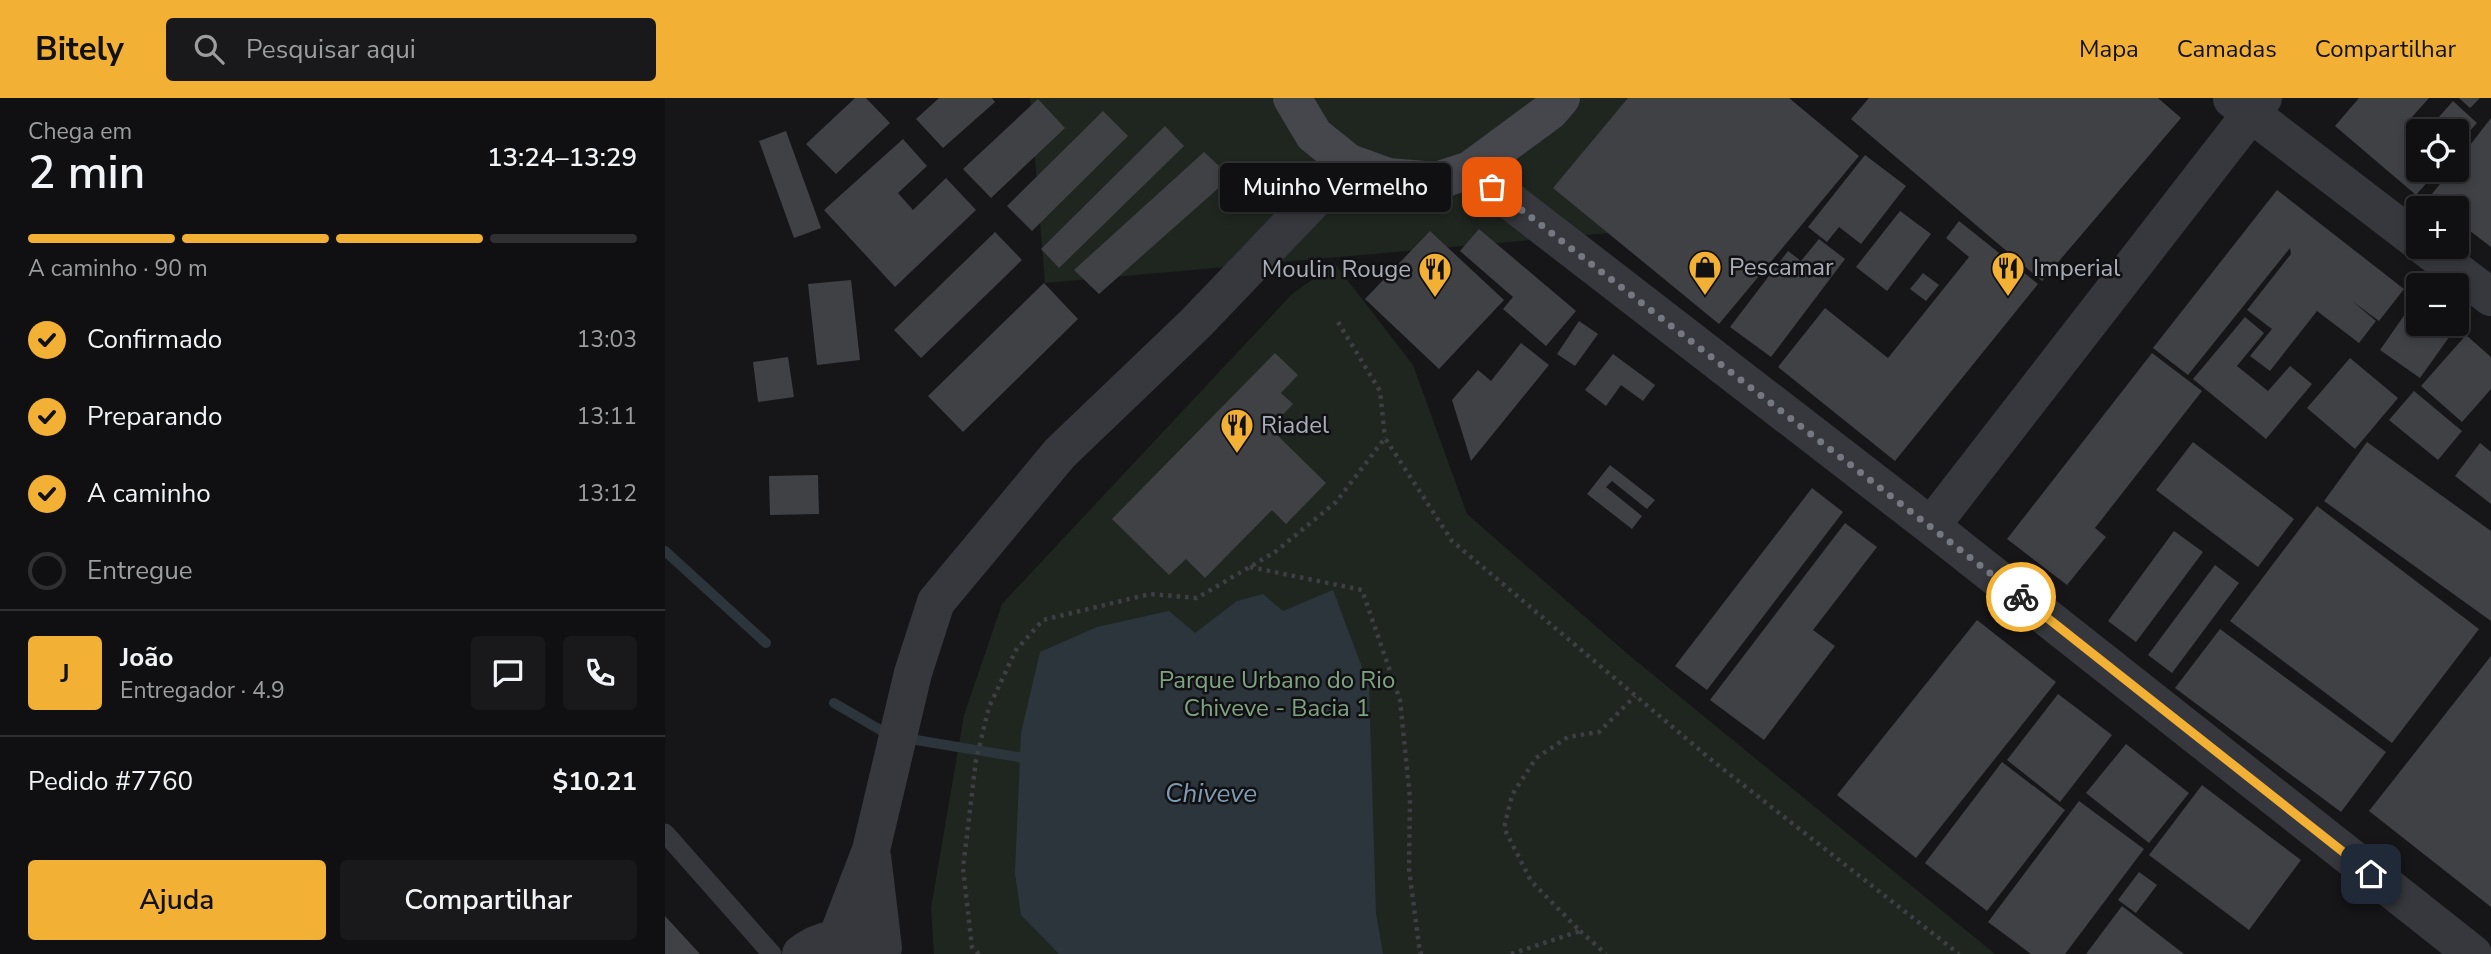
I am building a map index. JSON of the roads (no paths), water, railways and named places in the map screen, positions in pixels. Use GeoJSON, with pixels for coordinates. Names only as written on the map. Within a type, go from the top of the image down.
{"type":"FeatureCollection","features":[{"type":"Feature","properties":{"kind":"street"},"geometry":{"type":"LineString","coordinates":[[1292,98],[1314,135],[1349,163],[1388,177],[1436,181],[1470,170],[1550,111],[1561,98]]}},
{"type":"Feature","properties":{"kind":"street"},"geometry":{"type":"LineString","coordinates":[[1931,526],[2248,103],[2406,231]]}},
{"type":"Feature","properties":{"kind":"street"},"geometry":{"type":"LineString","coordinates":[[837,938],[871,850],[913,673],[936,602],[1060,453],[1196,323],[1349,163]]}},
{"type":"Feature","properties":{"kind":"street"},"geometry":{"type":"LineString","coordinates":[[1470,170],[1931,526],[2473,954]]}},
{"type":"Feature","properties":{"kind":"street"},"geometry":{"type":"LineString","coordinates":[[2441,259],[2491,298]]}},
{"type":"Feature","properties":{"kind":"street"},"geometry":{"type":"LineString","coordinates":[[871,850],[887,951]]}},
{"type":"Feature","properties":{"kind":"street"},"geometry":{"type":"LineString","coordinates":[[801,954],[822,941],[837,938],[861,939],[887,951]]}},
{"type":"Feature","properties":{"kind":"lane"},"geometry":{"type":"LineString","coordinates":[[665,833],[772,954]]}},
{"type":"Feature","properties":{"kind":"water","name":"Chiveve"},"geometry":{"type":"Polygon","coordinates":[[[1333,590],[1369,686],[1376,913],[1383,954],[1059,954],[1021,915],[1015,873],[1021,733],[1040,652],[1097,627],[1169,611],[1195,633],[1237,601],[1263,594],[1283,611],[1333,590]]]}},
{"type":"Feature","properties":{"kind":"waterway"},"geometry":{"type":"LineString","coordinates":[[665,551],[766,643]]}},
{"type":"Feature","properties":{"kind":"waterway"},"geometry":{"type":"LineString","coordinates":[[834,703],[889,735]]}},
{"type":"Feature","properties":{"kind":"waterway"},"geometry":{"type":"LineString","coordinates":[[904,738],[1030,759]]}},
{"type":"Feature","properties":{"kind":"place","name":"Muinho Vermelho"},"geometry":{"type":"Point","coordinates":[1492,187]}},
{"type":"Feature","properties":{"kind":"place","name":"Pescamar"},"geometry":{"type":"Point","coordinates":[1705,297]}},
{"type":"Feature","properties":{"kind":"place","name":"Imperial"},"geometry":{"type":"Point","coordinates":[2008,298]}},
{"type":"Feature","properties":{"kind":"place","name":"Moulin Rouge"},"geometry":{"type":"Point","coordinates":[1435,299]}},
{"type":"Feature","properties":{"kind":"place","name":"Riadel"},"geometry":{"type":"Point","coordinates":[1237,455]}},
{"type":"Feature","properties":{"kind":"park label","name":"Parque Urbano do Rio Chiveve - Bacia 1"},"geometry":{"type":"Point","coordinates":[1277,694]}}]}
